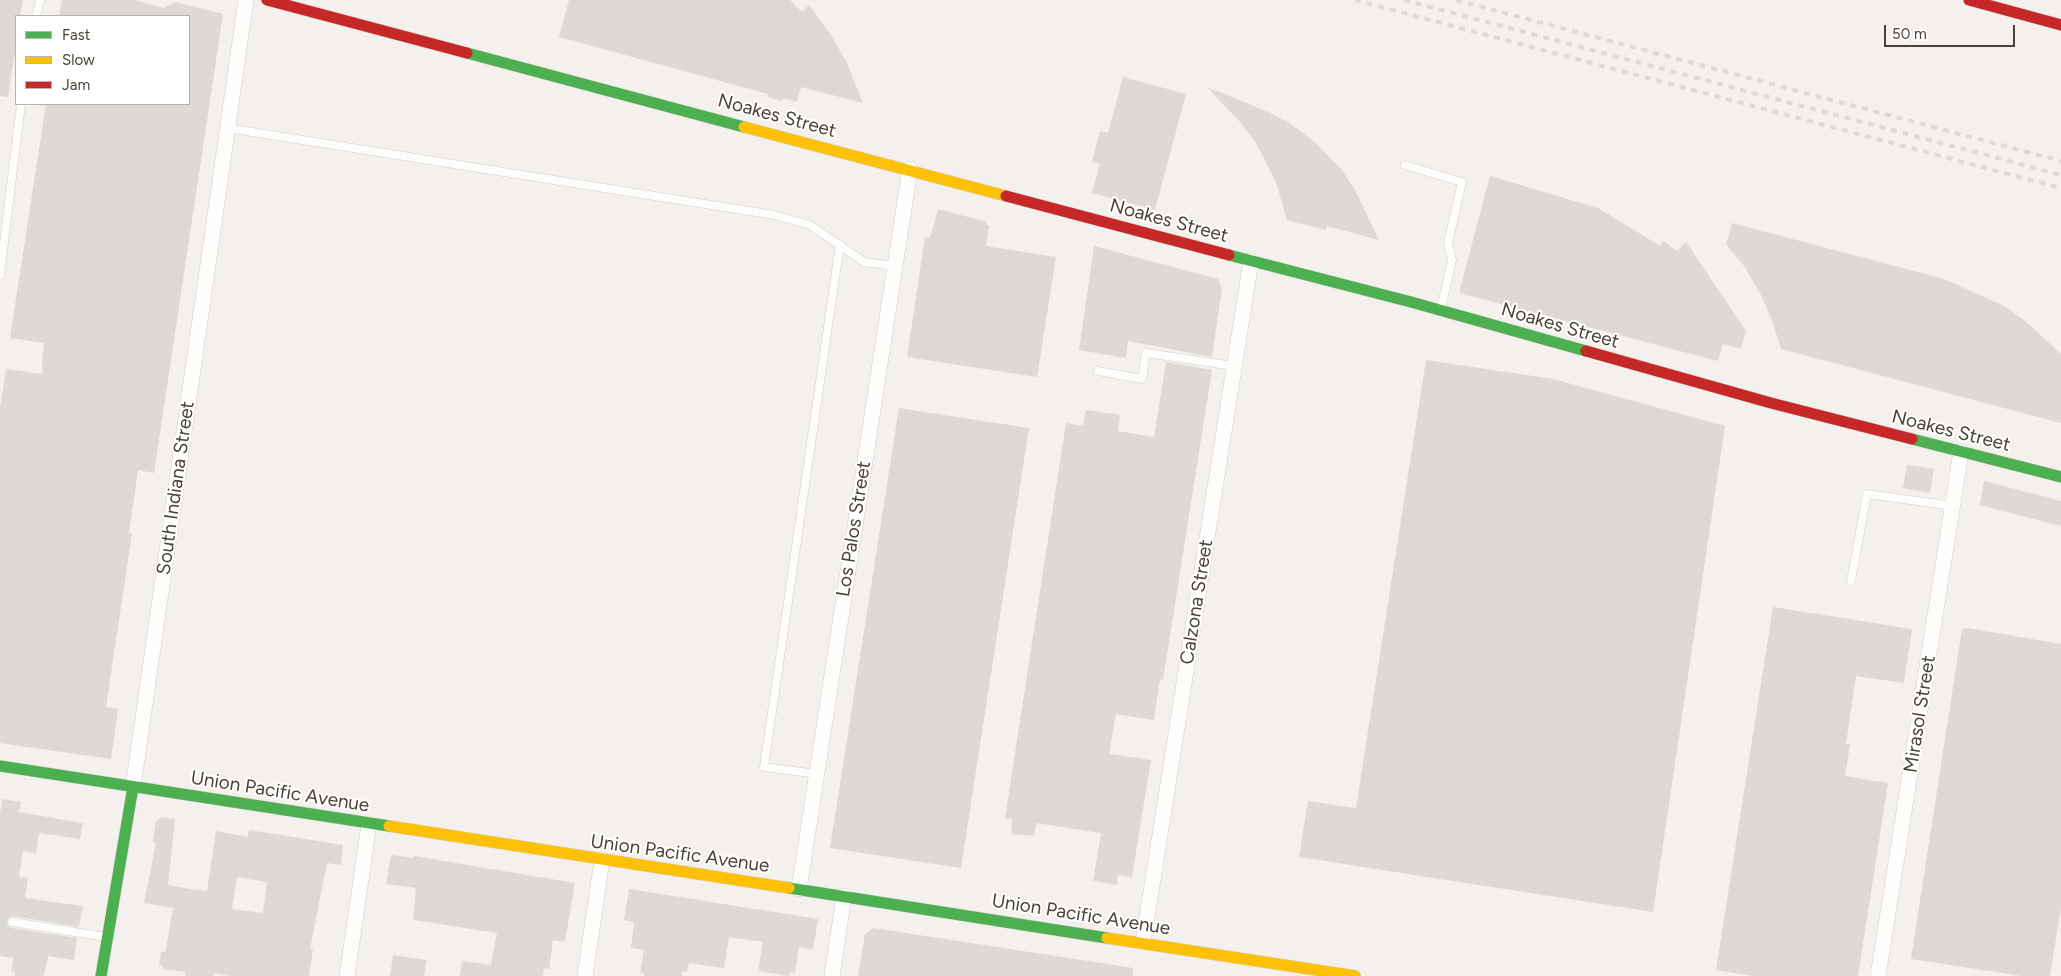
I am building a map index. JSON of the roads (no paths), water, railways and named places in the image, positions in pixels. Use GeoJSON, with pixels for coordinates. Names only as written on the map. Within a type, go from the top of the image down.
{"type":"FeatureCollection","features":[{"type":"Feature","properties":{"kind":"street","name":"South Indiana Street"},"geometry":{"type":"LineString","coordinates":[[100,976],[133,787],[246,0]]}},
{"type":"Feature","properties":{"kind":"street","name":"Noakes Street"},"geometry":{"type":"LineString","coordinates":[[267,0],[1440,311],[1771,403],[2061,477]]}},
{"type":"Feature","properties":{"kind":"street"},"geometry":{"type":"LineString","coordinates":[[1969,0],[2061,24]]}},
{"type":"Feature","properties":{"kind":"street","name":"Los Palos Street"},"geometry":{"type":"LineString","coordinates":[[799,889],[910,169]]}},
{"type":"Feature","properties":{"kind":"street","name":"Calzona Street"},"geometry":{"type":"LineString","coordinates":[[1143,942],[1250,261]]}},
{"type":"Feature","properties":{"kind":"street","name":"Mirasol Street"},"geometry":{"type":"LineString","coordinates":[[1878,976],[1961,452]]}},
{"type":"Feature","properties":{"kind":"street","name":"Union Pacific Avenue"},"geometry":{"type":"LineString","coordinates":[[0,766],[1143,942],[1301,972],[1355,976]]}},
{"type":"Feature","properties":{"kind":"street"},"geometry":{"type":"LineString","coordinates":[[347,976],[369,824]]}},
{"type":"Feature","properties":{"kind":"street"},"geometry":{"type":"LineString","coordinates":[[585,976],[602,860]]}},
{"type":"Feature","properties":{"kind":"street"},"geometry":{"type":"LineString","coordinates":[[832,976],[844,896]]}},
{"type":"Feature","properties":{"kind":"lane"},"geometry":{"type":"LineString","coordinates":[[36,15],[40,0]]}},
{"type":"Feature","properties":{"kind":"lane"},"geometry":{"type":"LineString","coordinates":[[0,275],[21,105]]}},
{"type":"Feature","properties":{"kind":"lane"},"geometry":{"type":"LineString","coordinates":[[227,128],[774,215],[810,225],[864,262],[895,266]]}},
{"type":"Feature","properties":{"kind":"lane"},"geometry":{"type":"LineString","coordinates":[[1405,165],[1462,182],[1448,243],[1452,260],[1440,311]]}},
{"type":"Feature","properties":{"kind":"lane"},"geometry":{"type":"LineString","coordinates":[[817,774],[764,767],[840,244]]}},
{"type":"Feature","properties":{"kind":"lane"},"geometry":{"type":"LineString","coordinates":[[1098,371],[1142,379],[1146,353],[1234,366]]}},
{"type":"Feature","properties":{"kind":"lane"},"geometry":{"type":"LineString","coordinates":[[1851,581],[1867,494],[1953,506]]}},
{"type":"Feature","properties":{"kind":"lane"},"geometry":{"type":"LineString","coordinates":[[12,922],[106,936]]}},
{"type":"Feature","properties":{"kind":"railway"},"geometry":{"type":"LineString","coordinates":[[1355,0],[2061,188]]}},
{"type":"Feature","properties":{"kind":"railway"},"geometry":{"type":"LineString","coordinates":[[1404,0],[2061,175]]}},
{"type":"Feature","properties":{"kind":"railway"},"geometry":{"type":"LineString","coordinates":[[1456,0],[2061,161]]}}]}
